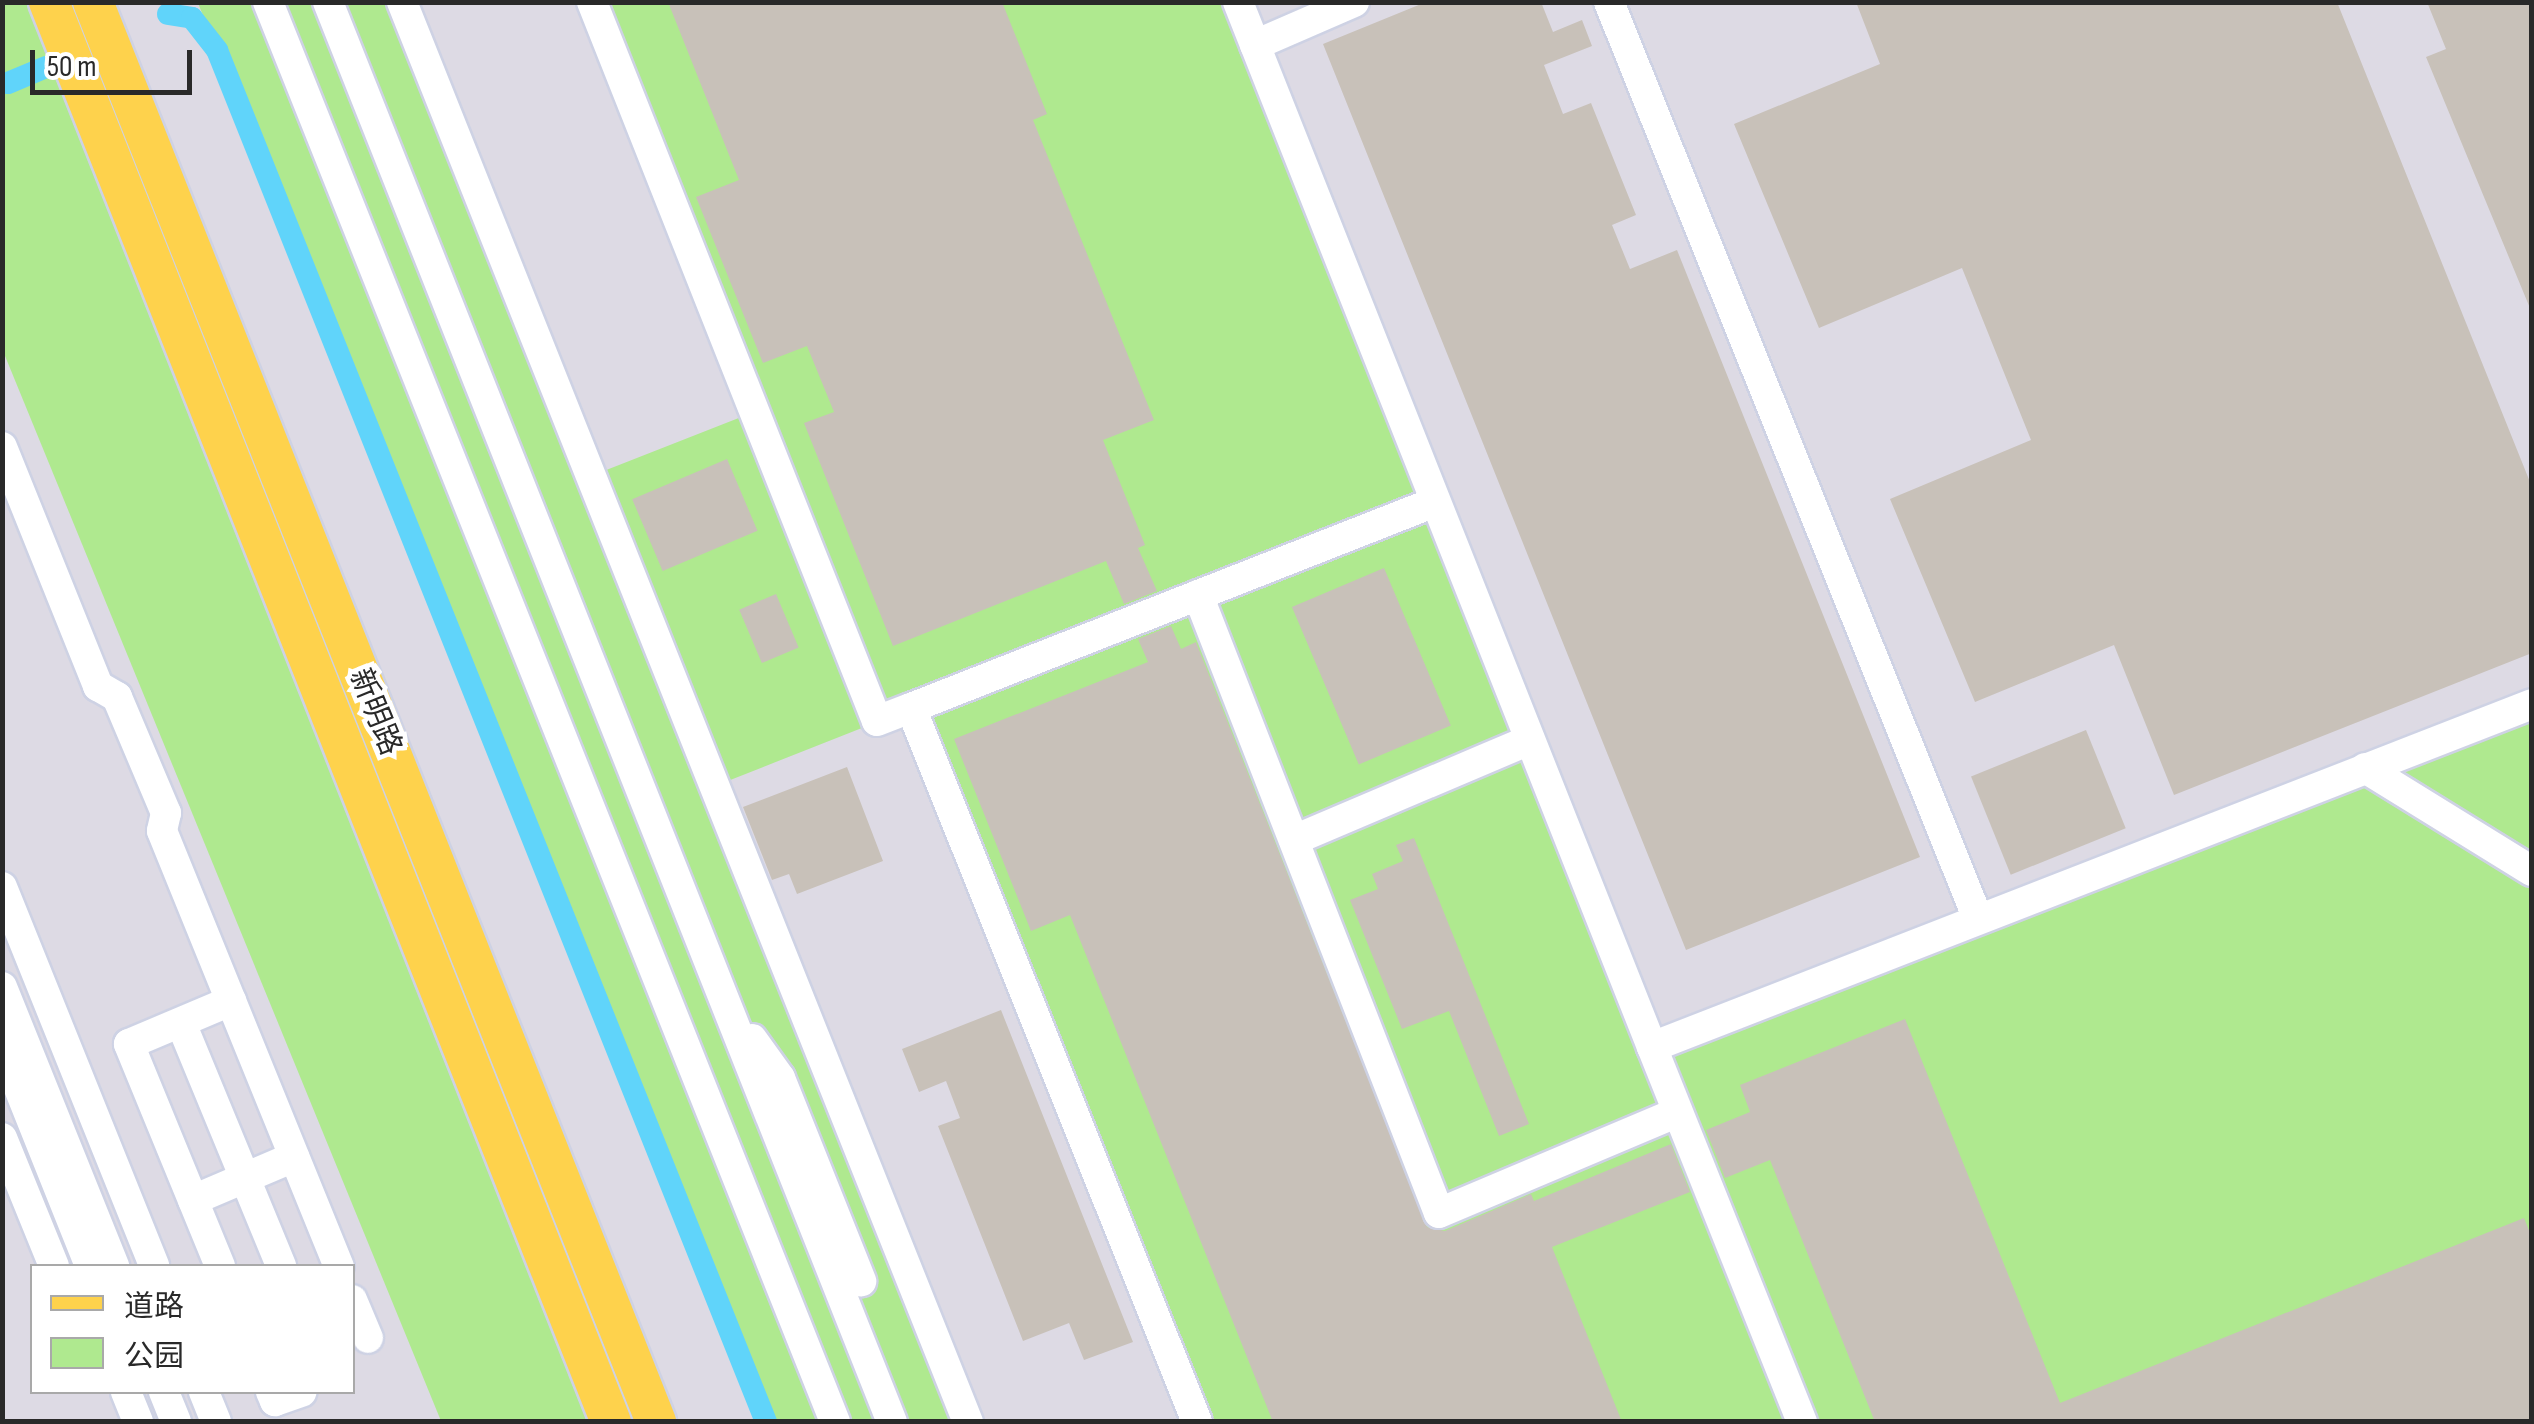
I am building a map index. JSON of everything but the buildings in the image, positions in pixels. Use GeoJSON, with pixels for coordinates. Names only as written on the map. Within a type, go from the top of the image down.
{"type":"FeatureCollection","features":[{"type":"Feature","properties":{"kind":"main road","name":"新明路"},"geometry":{"type":"LineString","coordinates":[[48,2],[611,1422]]}},
{"type":"Feature","properties":{"kind":"main road","name":"新明路"},"geometry":{"type":"LineString","coordinates":[[93,2],[656,1422]]}},
{"type":"Feature","properties":{"kind":"lane"},"geometry":{"type":"LineString","coordinates":[[268,2],[834,1422]]}},
{"type":"Feature","properties":{"kind":"lane"},"geometry":{"type":"LineString","coordinates":[[328,2],[726,1004],[850,1285],[892,1422]]}},
{"type":"Feature","properties":{"kind":"lane"},"geometry":{"type":"LineString","coordinates":[[402,2],[968,1422]]}},
{"type":"Feature","properties":{"kind":"lane"},"geometry":{"type":"LineString","coordinates":[[592,2],[877,722],[1435,502]]}},
{"type":"Feature","properties":{"kind":"lane"},"geometry":{"type":"LineString","coordinates":[[1238,2],[1802,1422]]}},
{"type":"Feature","properties":{"kind":"lane"},"geometry":{"type":"LineString","coordinates":[[1255,45],[1354,2]]}},
{"type":"Feature","properties":{"kind":"lane"},"geometry":{"type":"LineString","coordinates":[[1610,2],[1978,919]]}},
{"type":"Feature","properties":{"kind":"lane"},"geometry":{"type":"LineString","coordinates":[[2,447],[16,521],[98,686],[117,697],[166,813],[162,831],[338,1264]]}},
{"type":"Feature","properties":{"kind":"lane"},"geometry":{"type":"LineString","coordinates":[[1198,595],[1439,1212],[1678,1112]]}},
{"type":"Feature","properties":{"kind":"lane"},"geometry":{"type":"LineString","coordinates":[[1652,1047],[2532,704]]}},
{"type":"Feature","properties":{"kind":"lane"},"geometry":{"type":"LineString","coordinates":[[911,708],[1197,1422]]}},
{"type":"Feature","properties":{"kind":"lane"},"geometry":{"type":"LineString","coordinates":[[1294,840],[1530,740]]}},
{"type":"Feature","properties":{"kind":"lane"},"geometry":{"type":"LineString","coordinates":[[2366,768],[2532,870]]}},
{"type":"Feature","properties":{"kind":"lane"},"geometry":{"type":"LineString","coordinates":[[2,887],[153,1264]]}},
{"type":"Feature","properties":{"kind":"lane"},"geometry":{"type":"LineString","coordinates":[[2,910],[143,1264]]}},
{"type":"Feature","properties":{"kind":"lane"},"geometry":{"type":"LineString","coordinates":[[2,934],[134,1264]]}},
{"type":"Feature","properties":{"kind":"lane"},"geometry":{"type":"LineString","coordinates":[[2,987],[113,1264]]}},
{"type":"Feature","properties":{"kind":"lane"},"geometry":{"type":"LineString","coordinates":[[219,1264],[129,1044],[231,1002]]}},
{"type":"Feature","properties":{"kind":"lane"},"geometry":{"type":"LineString","coordinates":[[181,1023],[280,1264]]}},
{"type":"Feature","properties":{"kind":"lane"},"geometry":{"type":"LineString","coordinates":[[2,1046],[89,1264]]}},
{"type":"Feature","properties":{"kind":"lane"},"geometry":{"type":"LineString","coordinates":[[2,1083],[7,1124],[53,1264]]}},
{"type":"Feature","properties":{"kind":"lane"},"geometry":{"type":"LineString","coordinates":[[7,1124],[75,1264]]}},
{"type":"Feature","properties":{"kind":"lane"},"geometry":{"type":"LineString","coordinates":[[192,1200],[294,1157]]}},
{"type":"Feature","properties":{"kind":"lane"},"geometry":{"type":"LineString","coordinates":[[850,1285],[906,1265]]}},
{"type":"Feature","properties":{"kind":"lane"},"geometry":{"type":"LineString","coordinates":[[355,1307],[368,1338]]}},
{"type":"Feature","properties":{"kind":"lane"},"geometry":{"type":"LineString","coordinates":[[105,1394],[116,1422]]}},
{"type":"Feature","properties":{"kind":"lane"},"geometry":{"type":"LineString","coordinates":[[127,1394],[138,1422]]}},
{"type":"Feature","properties":{"kind":"lane"},"geometry":{"type":"LineString","coordinates":[[141,1394],[152,1422]]}},
{"type":"Feature","properties":{"kind":"lane"},"geometry":{"type":"LineString","coordinates":[[165,1394],[176,1422]]}},
{"type":"Feature","properties":{"kind":"lane"},"geometry":{"type":"LineString","coordinates":[[186,1394],[197,1422]]}},
{"type":"Feature","properties":{"kind":"lane"},"geometry":{"type":"LineString","coordinates":[[195,1394],[206,1422]]}},
{"type":"Feature","properties":{"kind":"lane"},"geometry":{"type":"LineString","coordinates":[[205,1394],[216,1422]]}},
{"type":"Feature","properties":{"kind":"lane"},"geometry":{"type":"LineString","coordinates":[[272,1394],[275,1402],[296,1394]]}},
{"type":"Feature","properties":{"kind":"shaded area"},"geometry":{"type":"Polygon","coordinates":[[[3,3],[2531,3],[2531,1421],[3,1422],[3,3]]]}},
{"type":"Feature","properties":{"kind":"green space"},"geometry":{"type":"Polygon","coordinates":[[[2,3],[48,3],[607,1421],[441,1421],[3,351],[2,3]]]}},
{"type":"Feature","properties":{"kind":"green space"},"geometry":{"type":"Polygon","coordinates":[[[198,3],[402,3],[591,476],[754,412],[592,3],[1238,3],[1652,1047],[2531,704],[2531,1421],[1197,1421],[910,709],[715,786],[968,1421],[766,1421],[198,3]]]}},
{"type":"Feature","properties":{"kind":"waterway"},"geometry":{"type":"LineString","coordinates":[[168,14],[192,18],[217,50],[766,1422]]}},
{"type":"Feature","properties":{"kind":"waterway"},"geometry":{"type":"LineString","coordinates":[[8,83],[46,67]]}}]}
